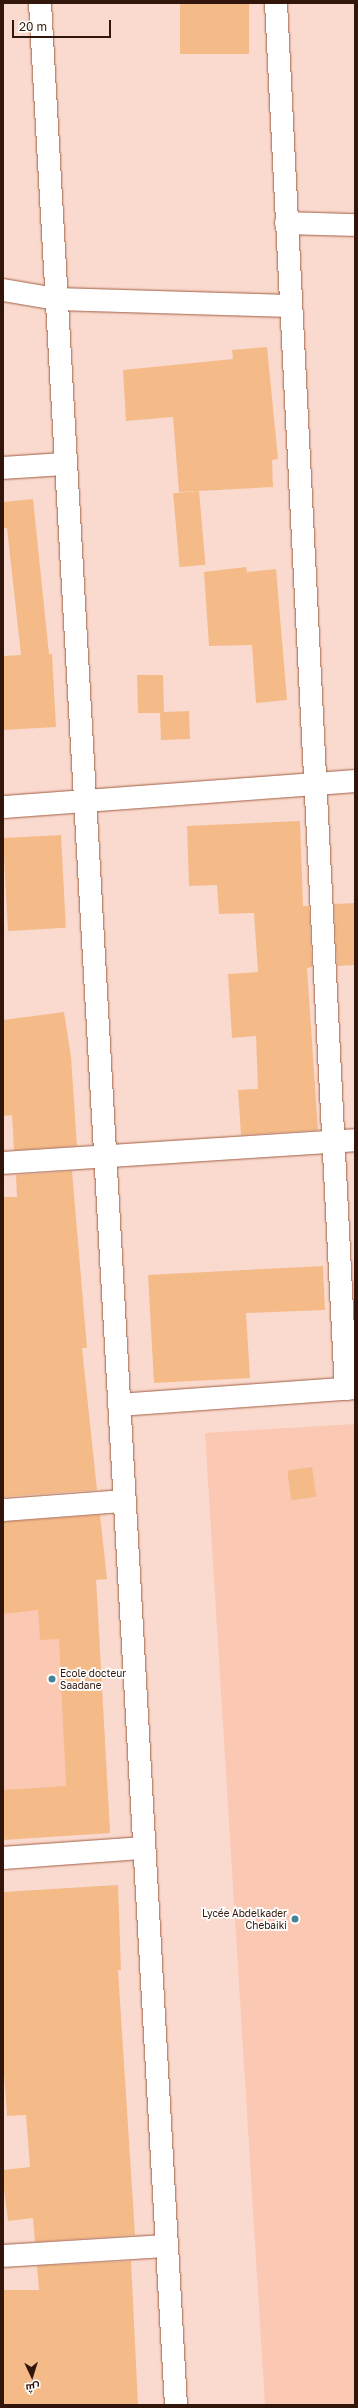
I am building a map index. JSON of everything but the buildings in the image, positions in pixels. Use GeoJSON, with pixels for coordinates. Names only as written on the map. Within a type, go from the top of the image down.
{"type":"FeatureCollection","features":[{"type":"Feature","properties":{"kind":"street"},"geometry":{"type":"LineString","coordinates":[[40,3],[176,2405]]}},
{"type":"Feature","properties":{"kind":"street"},"geometry":{"type":"LineString","coordinates":[[119,1405],[351,1389],[333,1141],[276,3]]}},
{"type":"Feature","properties":{"kind":"street"},"geometry":{"type":"LineString","coordinates":[[286,223],[355,225]]}},
{"type":"Feature","properties":{"kind":"street"},"geometry":{"type":"LineString","coordinates":[[3,290],[56,298],[290,306]]}},
{"type":"Feature","properties":{"kind":"street"},"geometry":{"type":"LineString","coordinates":[[3,468],[65,464]]}},
{"type":"Feature","properties":{"kind":"street"},"geometry":{"type":"LineString","coordinates":[[3,807],[355,781]]}},
{"type":"Feature","properties":{"kind":"street"},"geometry":{"type":"LineString","coordinates":[[3,1163],[355,1140]]}},
{"type":"Feature","properties":{"kind":"street"},"geometry":{"type":"LineString","coordinates":[[3,1510],[124,1501]]}},
{"type":"Feature","properties":{"kind":"street"},"geometry":{"type":"LineString","coordinates":[[3,1858],[144,1848]]}},
{"type":"Feature","properties":{"kind":"street"},"geometry":{"type":"LineString","coordinates":[[3,2256],[167,2246]]}},
{"type":"Feature","properties":{"kind":"shaded area","name":"Lycée Abdelkader Chebaiki"},"geometry":{"type":"Polygon","coordinates":[[[355,1424],[355,2405],[265,2405],[205,1433],[355,1424]]]}},
{"type":"Feature","properties":{"kind":"shaded area","name":"Ecole docteur Saadane"},"geometry":{"type":"Polygon","coordinates":[[[96,1577],[110,1833],[3,1839],[3,1599],[96,1577]]]}},
{"type":"Feature","properties":{"kind":"place","name":"Ecole docteur Saadane"},"geometry":{"type":"Point","coordinates":[52,1679]}},
{"type":"Feature","properties":{"kind":"place","name":"Lycée Abdelkader Chebaiki"},"geometry":{"type":"Point","coordinates":[295,1919]}}]}
